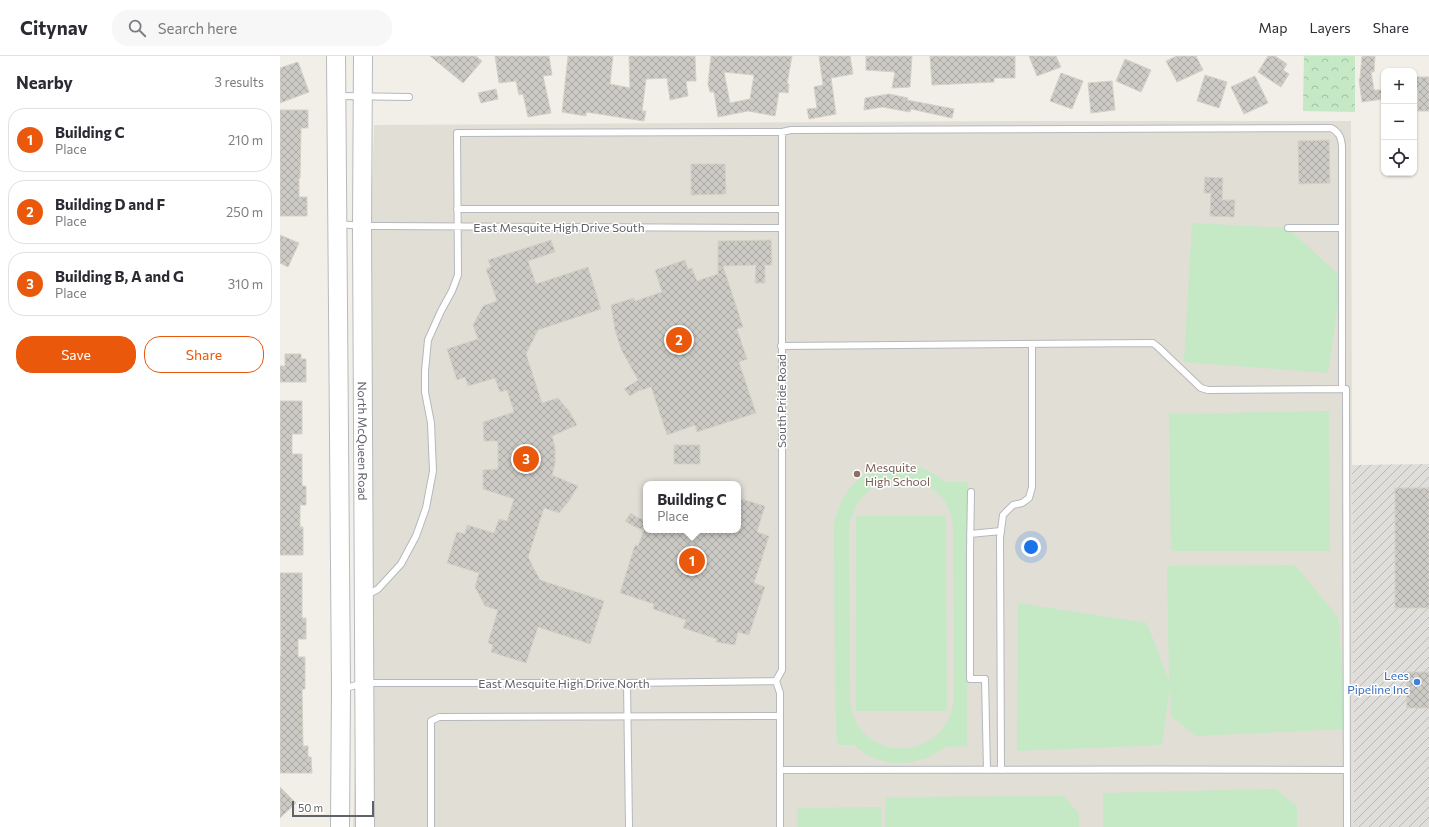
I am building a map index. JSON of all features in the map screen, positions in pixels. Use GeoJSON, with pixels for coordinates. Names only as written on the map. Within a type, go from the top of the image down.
{"type":"FeatureCollection","features":[{"type":"Feature","properties":{"kind":"main road","name":"North McQueen Road"},"geometry":{"type":"LineString","coordinates":[[336,56],[341,689],[340,827]]}},
{"type":"Feature","properties":{"kind":"main road","name":"North McQueen Road"},"geometry":{"type":"LineString","coordinates":[[363,56],[362,226],[365,827]]}},
{"type":"Feature","properties":{"kind":"lane"},"geometry":{"type":"LineString","coordinates":[[336,96],[409,97]]}},
{"type":"Feature","properties":{"kind":"lane"},"geometry":{"type":"LineString","coordinates":[[364,596],[378,589],[401,564],[416,536],[426,508],[433,471],[431,423],[425,392],[425,370],[428,340],[452,291],[458,275],[457,133],[782,132],[791,130],[936,129],[1331,128],[1335,130],[1341,138],[1342,389]]}},
{"type":"Feature","properties":{"kind":"lane","name":"South Pride Road"},"geometry":{"type":"LineString","coordinates":[[776,681],[782,670],[782,132]]}},
{"type":"Feature","properties":{"kind":"lane"},"geometry":{"type":"LineString","coordinates":[[457,209],[781,209]]}},
{"type":"Feature","properties":{"kind":"lane","name":"East Mesquite High Drive South"},"geometry":{"type":"LineString","coordinates":[[337,224],[362,226],[457,227],[781,228]]}},
{"type":"Feature","properties":{"kind":"lane"},"geometry":{"type":"LineString","coordinates":[[1288,228],[1342,228]]}},
{"type":"Feature","properties":{"kind":"lane"},"geometry":{"type":"LineString","coordinates":[[1001,770],[1002,515],[1013,505],[1022,503],[1029,498],[1032,487],[1032,344]]}},
{"type":"Feature","properties":{"kind":"lane"},"geometry":{"type":"LineString","coordinates":[[781,346],[1153,344],[1201,388],[1208,390],[1346,389],[1347,827]]}},
{"type":"Feature","properties":{"kind":"lane"},"geometry":{"type":"LineString","coordinates":[[971,492],[970,679],[985,679],[987,770]]}},
{"type":"Feature","properties":{"kind":"lane"},"geometry":{"type":"LineString","coordinates":[[970,534],[1001,531]]}},
{"type":"Feature","properties":{"kind":"lane"},"geometry":{"type":"LineString","coordinates":[[776,681],[780,693],[780,827]]}},
{"type":"Feature","properties":{"kind":"lane","name":"East Mesquite High Drive North"},"geometry":{"type":"LineString","coordinates":[[341,689],[364,683],[627,683],[776,681]]}},
{"type":"Feature","properties":{"kind":"lane"},"geometry":{"type":"LineString","coordinates":[[627,683],[629,827]]}},
{"type":"Feature","properties":{"kind":"lane"},"geometry":{"type":"LineString","coordinates":[[432,827],[431,720],[435,718],[780,716]]}},
{"type":"Feature","properties":{"kind":"lane"},"geometry":{"type":"LineString","coordinates":[[780,770],[1001,770],[1049,768],[1347,770]]}},
{"type":"Feature","properties":{"kind":"shaded area","name":"Mesquite High School"},"geometry":{"type":"Polygon","coordinates":[[[1019,121],[1351,121],[1354,827],[353,827],[374,125],[1019,121]]]}},
{"type":"Feature","properties":{"kind":"shaded area"},"geometry":{"type":"Polygon","coordinates":[[[1429,464],[1429,827],[1354,827],[1352,465],[1429,464]]]}},
{"type":"Feature","properties":{"kind":"green space"},"geometry":{"type":"Polygon","coordinates":[[[1304,56],[1355,56],[1355,112],[1303,111],[1304,56]]]}},
{"type":"Feature","properties":{"kind":"green space"},"geometry":{"type":"Polygon","coordinates":[[[1192,223],[1288,228],[1342,278],[1328,373],[1184,362],[1192,223]]]}},
{"type":"Feature","properties":{"kind":"green space"},"geometry":{"type":"Polygon","coordinates":[[[1329,411],[1330,551],[1171,551],[1169,414],[1329,411]]]}},
{"type":"Feature","properties":{"kind":"green space"},"geometry":{"type":"Polygon","coordinates":[[[895,465],[913,466],[933,473],[945,482],[968,482],[967,746],[946,747],[927,758],[906,763],[892,763],[877,759],[867,755],[853,745],[837,745],[835,697],[834,524],[837,512],[847,492],[862,477],[882,468],[895,465]],[[906,479],[888,481],[872,488],[860,500],[849,525],[850,698],[855,720],[867,736],[883,745],[901,748],[919,745],[936,736],[948,720],[954,697],[953,528],[951,516],[945,502],[935,491],[921,483],[906,479]]]}},
{"type":"Feature","properties":{"kind":"green space"},"geometry":{"type":"Polygon","coordinates":[[[856,516],[946,516],[947,711],[856,711],[856,516]]]}},
{"type":"Feature","properties":{"kind":"green space"},"geometry":{"type":"Polygon","coordinates":[[[1295,565],[1338,617],[1347,729],[1196,736],[1171,716],[1170,686],[1162,745],[1017,751],[1018,603],[1147,623],[1169,681],[1167,566],[1295,565]]]}},
{"type":"Feature","properties":{"kind":"green space"},"geometry":{"type":"Polygon","coordinates":[[[1275,789],[1297,806],[1297,827],[1103,827],[1103,793],[1275,789]]]}},
{"type":"Feature","properties":{"kind":"green space"},"geometry":{"type":"Polygon","coordinates":[[[1064,796],[1079,814],[1079,827],[885,827],[885,797],[1064,796]]]}},
{"type":"Feature","properties":{"kind":"green space"},"geometry":{"type":"Polygon","coordinates":[[[882,807],[882,827],[797,827],[797,808],[882,807]]]}},
{"type":"Feature","properties":{"kind":"building"},"geometry":{"type":"Polygon","coordinates":[[[430,56],[476,56],[482,61],[463,83],[430,56]]]}},
{"type":"Feature","properties":{"kind":"building"},"geometry":{"type":"Polygon","coordinates":[[[495,56],[549,56],[552,75],[543,76],[551,113],[528,117],[523,94],[519,95],[516,81],[499,83],[495,56]]]}},
{"type":"Feature","properties":{"kind":"building"},"geometry":{"type":"Polygon","coordinates":[[[568,56],[613,56],[610,84],[630,88],[629,56],[695,56],[696,81],[686,81],[688,96],[670,100],[667,78],[646,79],[642,111],[646,111],[644,121],[586,112],[586,116],[562,112],[568,56]]]}},
{"type":"Feature","properties":{"kind":"building"},"geometry":{"type":"Polygon","coordinates":[[[711,56],[792,56],[787,84],[789,84],[788,93],[779,92],[775,116],[748,111],[718,117],[714,92],[710,92],[708,84],[711,56]],[[724,72],[730,103],[750,99],[754,75],[724,72]]]}},
{"type":"Feature","properties":{"kind":"building"},"geometry":{"type":"Polygon","coordinates":[[[819,56],[850,56],[853,74],[831,78],[836,114],[809,119],[807,109],[817,108],[814,87],[823,85],[819,56]]]}},
{"type":"Feature","properties":{"kind":"building"},"geometry":{"type":"Polygon","coordinates":[[[866,56],[912,56],[910,87],[892,88],[895,72],[866,70],[866,56]]]}},
{"type":"Feature","properties":{"kind":"building"},"geometry":{"type":"Polygon","coordinates":[[[930,56],[1015,56],[1015,78],[994,78],[994,82],[932,85],[930,56]]]}},
{"type":"Feature","properties":{"kind":"building"},"geometry":{"type":"Polygon","coordinates":[[[1029,56],[1056,56],[1061,67],[1037,76],[1029,56]]]}},
{"type":"Feature","properties":{"kind":"building"},"geometry":{"type":"Polygon","coordinates":[[[1177,56],[1196,56],[1203,70],[1177,82],[1166,61],[1177,56]]]}},
{"type":"Feature","properties":{"kind":"building"},"geometry":{"type":"Polygon","coordinates":[[[1268,56],[1275,56],[1287,64],[1283,70],[1289,74],[1281,87],[1258,72],[1268,56]]]}},
{"type":"Feature","properties":{"kind":"building"},"geometry":{"type":"Polygon","coordinates":[[[1362,56],[1375,56],[1374,72],[1371,72],[1374,90],[1381,90],[1381,99],[1362,102],[1360,79],[1362,56]]]}},
{"type":"Feature","properties":{"kind":"building"},"geometry":{"type":"Polygon","coordinates":[[[1125,59],[1151,70],[1141,92],[1116,81],[1125,59]]]}},
{"type":"Feature","properties":{"kind":"building"},"geometry":{"type":"Polygon","coordinates":[[[298,62],[309,92],[280,103],[280,68],[298,62]]]}},
{"type":"Feature","properties":{"kind":"building"},"geometry":{"type":"Polygon","coordinates":[[[1061,73],[1083,81],[1072,109],[1050,101],[1061,73]]]}},
{"type":"Feature","properties":{"kind":"building"},"geometry":{"type":"Polygon","coordinates":[[[1205,75],[1227,82],[1219,108],[1197,101],[1205,75]]]}},
{"type":"Feature","properties":{"kind":"building"},"geometry":{"type":"Polygon","coordinates":[[[1255,76],[1268,103],[1244,114],[1231,87],[1255,76]]]}},
{"type":"Feature","properties":{"kind":"building"},"geometry":{"type":"Polygon","coordinates":[[[1417,77],[1429,77],[1429,111],[1418,111],[1417,77]]]}},
{"type":"Feature","properties":{"kind":"building"},"geometry":{"type":"Polygon","coordinates":[[[1112,81],[1115,110],[1091,113],[1088,83],[1112,81]]]}},
{"type":"Feature","properties":{"kind":"building"},"geometry":{"type":"Polygon","coordinates":[[[496,89],[498,99],[481,103],[478,93],[496,89]]]}},
{"type":"Feature","properties":{"kind":"building"},"geometry":{"type":"Polygon","coordinates":[[[889,94],[908,98],[907,100],[954,109],[952,118],[911,109],[910,112],[882,107],[864,110],[865,98],[889,94]]]}},
{"type":"Feature","properties":{"kind":"building"},"geometry":{"type":"Polygon","coordinates":[[[280,110],[308,110],[308,128],[301,128],[299,178],[299,197],[307,197],[307,216],[280,216],[280,110]]]}},
{"type":"Feature","properties":{"kind":"building"},"geometry":{"type":"Polygon","coordinates":[[[1329,140],[1330,183],[1299,184],[1298,141],[1329,140]]]}},
{"type":"Feature","properties":{"kind":"building"},"geometry":{"type":"Polygon","coordinates":[[[691,164],[725,164],[726,194],[691,195],[691,164]]]}},
{"type":"Feature","properties":{"kind":"building"},"geometry":{"type":"Polygon","coordinates":[[[1205,177],[1223,178],[1222,200],[1235,200],[1234,217],[1210,216],[1211,193],[1204,193],[1205,177]]]}},
{"type":"Feature","properties":{"kind":"building"},"geometry":{"type":"Polygon","coordinates":[[[280,235],[299,243],[288,267],[280,263],[280,235]]]}},
{"type":"Feature","properties":{"kind":"building"},"geometry":{"type":"Polygon","coordinates":[[[551,240],[555,252],[528,261],[536,284],[588,267],[601,309],[538,330],[526,354],[542,403],[558,398],[569,411],[577,425],[552,436],[555,447],[555,464],[552,475],[578,486],[569,501],[559,513],[544,508],[528,557],[540,580],[604,601],[590,644],[538,627],[526,663],[491,652],[493,645],[488,643],[498,610],[485,606],[475,587],[479,573],[447,563],[457,532],[465,534],[467,525],[494,533],[499,519],[507,521],[514,499],[483,489],[483,470],[498,469],[498,441],[484,441],[483,422],[514,412],[507,390],[500,392],[495,378],[468,386],[465,377],[457,380],[447,349],[478,339],[473,325],[483,306],[497,301],[486,269],[491,267],[488,260],[551,240]]]}},
{"type":"Feature","properties":{"kind":"building"},"geometry":{"type":"Polygon","coordinates":[[[771,240],[772,265],[765,265],[765,283],[755,283],[756,265],[723,266],[743,327],[737,329],[747,359],[739,362],[756,413],[697,432],[695,425],[667,435],[651,387],[638,391],[630,396],[624,389],[638,380],[621,349],[615,330],[611,305],[634,298],[635,301],[662,292],[655,270],[685,260],[688,269],[692,268],[697,281],[718,274],[718,241],[771,240]]]}},
{"type":"Feature","properties":{"kind":"building"},"geometry":{"type":"Polygon","coordinates":[[[285,354],[301,354],[301,359],[306,359],[306,382],[280,382],[280,366],[285,366],[285,354]]]}},
{"type":"Feature","properties":{"kind":"building"},"geometry":{"type":"Polygon","coordinates":[[[280,401],[302,401],[302,434],[292,434],[292,454],[302,454],[302,486],[306,486],[306,505],[300,505],[300,527],[303,527],[303,555],[280,555],[280,401]]]}},
{"type":"Feature","properties":{"kind":"building"},"geometry":{"type":"Polygon","coordinates":[[[674,445],[700,445],[700,464],[674,464],[674,445]]]}},
{"type":"Feature","properties":{"kind":"building"},"geometry":{"type":"Polygon","coordinates":[[[1395,488],[1429,488],[1429,608],[1395,608],[1395,488]]]}},
{"type":"Feature","properties":{"kind":"building"},"geometry":{"type":"Polygon","coordinates":[[[741,499],[765,506],[757,532],[769,536],[754,583],[765,587],[749,635],[738,632],[735,645],[716,642],[717,639],[683,628],[686,620],[653,609],[654,604],[620,593],[635,545],[638,546],[643,533],[741,533],[741,499]]]}},
{"type":"Feature","properties":{"kind":"building"},"geometry":{"type":"Polygon","coordinates":[[[631,513],[638,518],[643,519],[643,530],[625,521],[631,513]]]}},
{"type":"Feature","properties":{"kind":"building"},"geometry":{"type":"Polygon","coordinates":[[[280,573],[302,573],[302,618],[306,618],[306,639],[298,639],[298,657],[305,657],[305,689],[302,689],[303,746],[308,746],[308,757],[311,757],[312,773],[280,773],[280,573]]]}},
{"type":"Feature","properties":{"kind":"building","name":"Lees Pipeline Inc"},"geometry":{"type":"Polygon","coordinates":[[[1406,672],[1429,672],[1429,708],[1407,708],[1406,672]]]}},
{"type":"Feature","properties":{"kind":"building"},"geometry":{"type":"Polygon","coordinates":[[[280,787],[296,803],[280,818],[280,787]]]}},
{"type":"Feature","properties":{"kind":"place","name":"Building D and F"},"geometry":{"type":"Point","coordinates":[679,340]}},
{"type":"Feature","properties":{"kind":"place","name":"Building B, A and G"},"geometry":{"type":"Point","coordinates":[526,459]}},
{"type":"Feature","properties":{"kind":"place","name":"Mesquite High School"},"geometry":{"type":"Point","coordinates":[857,474]}},
{"type":"Feature","properties":{"kind":"place","name":"Building C"},"geometry":{"type":"Point","coordinates":[692,561]}},
{"type":"Feature","properties":{"kind":"place","name":"Lees Pipeline Inc"},"geometry":{"type":"Point","coordinates":[1417,682]}}]}
